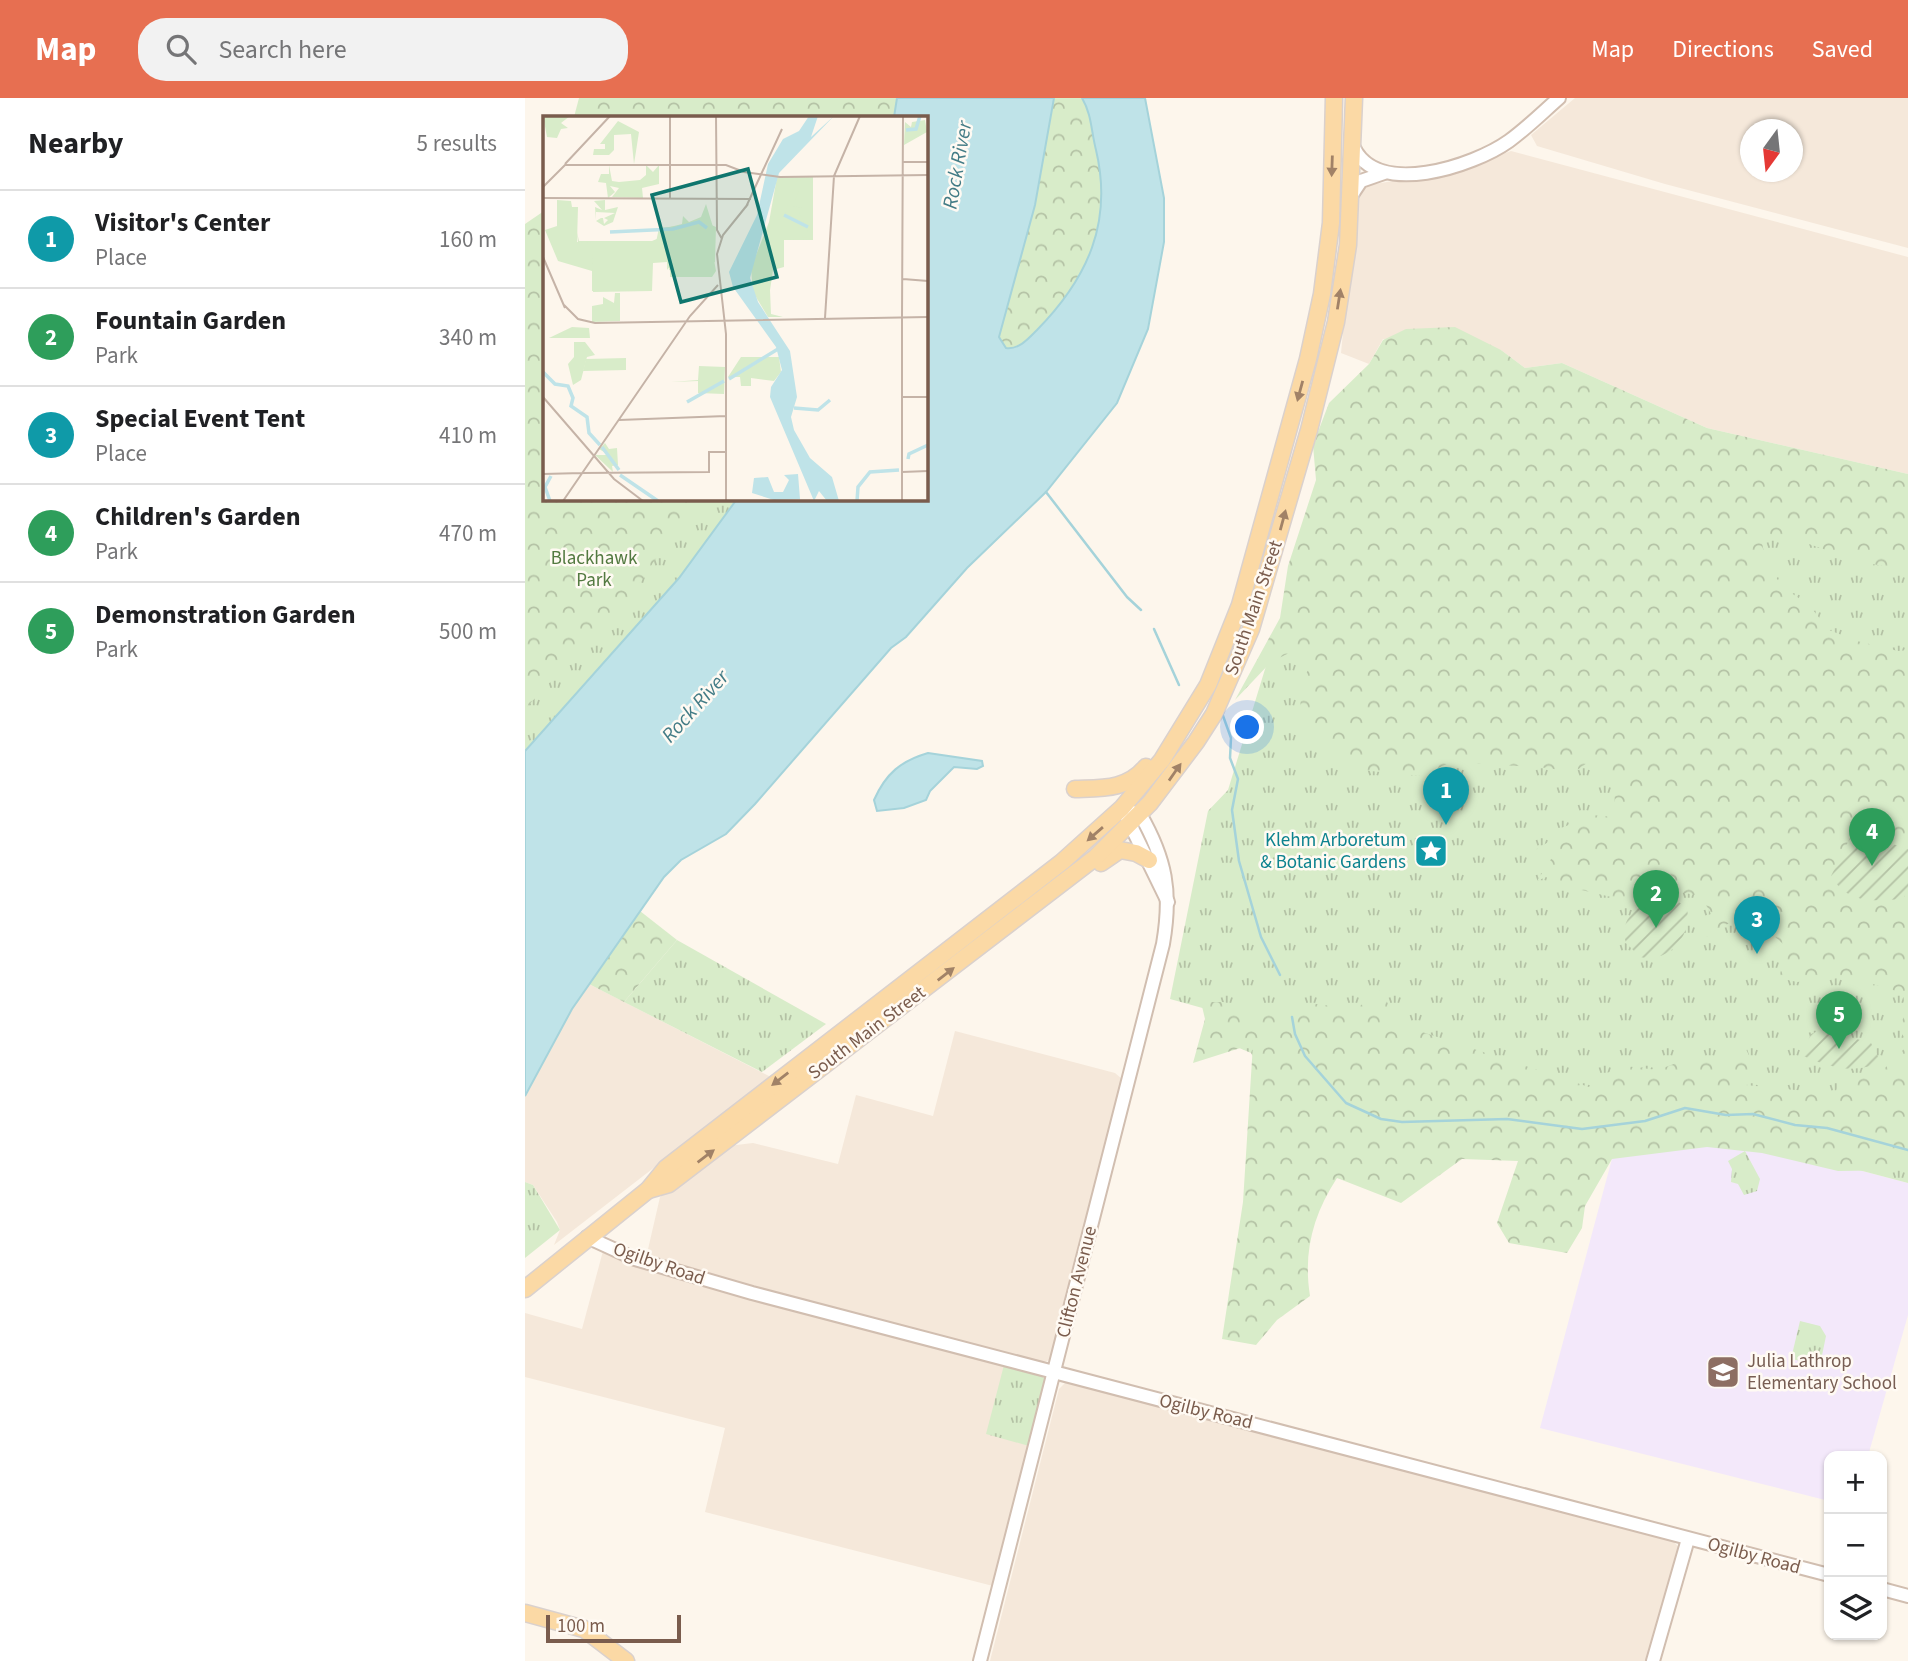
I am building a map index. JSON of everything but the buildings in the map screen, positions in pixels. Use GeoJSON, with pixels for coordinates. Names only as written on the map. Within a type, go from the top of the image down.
{"type":"FeatureCollection","features":[{"type":"Feature","properties":{"kind":"main road","name":"South Main Street"},"geometry":{"type":"LineString","coordinates":[[525,1289],[648,1190],[666,1168],[1062,862],[1122,808],[1162,760],[1208,685],[1230,631],[1265,519],[1308,359],[1322,294],[1331,223],[1334,98]]}},
{"type":"Feature","properties":{"kind":"main road","name":"South Main Street"},"geometry":{"type":"LineString","coordinates":[[648,1190],[669,1184],[1096,857],[1164,786],[1208,723],[1237,667],[1251,629],[1328,358],[1348,245],[1354,98]]}},
{"type":"Feature","properties":{"kind":"main road"},"geometry":{"type":"LineString","coordinates":[[1075,789],[1112,788],[1141,772],[1172,732],[1230,631]]}},
{"type":"Feature","properties":{"kind":"main road"},"geometry":{"type":"LineString","coordinates":[[1052,892],[1067,888],[1082,879],[1114,852],[1129,851],[1149,860]]}},
{"type":"Feature","properties":{"kind":"main road"},"geometry":{"type":"LineString","coordinates":[[525,1613],[584,1629],[626,1661]]}},
{"type":"Feature","properties":{"kind":"street"},"geometry":{"type":"LineString","coordinates":[[1351,196],[1361,181],[1385,173],[1415,174],[1440,170],[1484,154],[1508,141],[1559,98]]}},
{"type":"Feature","properties":{"kind":"street"},"geometry":{"type":"LineString","coordinates":[[1352,145],[1361,161],[1385,173]]}},
{"type":"Feature","properties":{"kind":"street","name":"Clifton Avenue"},"geometry":{"type":"LineString","coordinates":[[980,1661],[1163,944],[1169,888],[1164,867],[1135,818],[1122,808]]}},
{"type":"Feature","properties":{"kind":"street","name":"Clifton Avenue"},"geometry":{"type":"LineString","coordinates":[[1135,818],[1149,860],[1168,902]]}},
{"type":"Feature","properties":{"kind":"street","name":"Ogilby Road"},"geometry":{"type":"LineString","coordinates":[[587,1237],[635,1259],[700,1278],[1824,1574]]}},
{"type":"Feature","properties":{"kind":"street"},"geometry":{"type":"LineString","coordinates":[[1653,1661],[1688,1539]]}},
{"type":"Feature","properties":{"kind":"street"},"geometry":{"type":"LineString","coordinates":[[1887,1590],[1908,1596]]}},
{"type":"Feature","properties":{"kind":"shaded area"},"geometry":{"type":"Polygon","coordinates":[[[1575,98],[1908,98],[1908,248],[1665,184],[1537,146],[1531,135],[1575,98]]]}},
{"type":"Feature","properties":{"kind":"shaded area"},"geometry":{"type":"Polygon","coordinates":[[[1511,151],[1908,257],[1908,474],[1707,428],[1562,363],[1525,368],[1501,350],[1383,339],[1369,364],[1341,353],[1356,197],[1363,186],[1459,170],[1511,151]]]}},
{"type":"Feature","properties":{"kind":"shaded area"},"geometry":{"type":"Polygon","coordinates":[[[589,984],[771,1077],[554,1245],[560,1230],[557,1222],[533,1185],[525,1182],[525,1096],[572,1009],[589,984]]]}},
{"type":"Feature","properties":{"kind":"shaded area"},"geometry":{"type":"Polygon","coordinates":[[[955,1031],[1115,1073],[1122,1079],[1050,1360],[1043,1362],[646,1258],[660,1197],[728,1146],[753,1143],[838,1164],[856,1095],[933,1116],[955,1031]]]}},
{"type":"Feature","properties":{"kind":"shaded area","name":"Julia Lathrop Elementary School"},"geometry":{"type":"Polygon","coordinates":[[[1730,1136],[1908,1183],[1908,1315],[1869,1451],[1824,1451],[1824,1500],[1540,1428],[1617,1140],[1730,1136]]]}},
{"type":"Feature","properties":{"kind":"shaded area"},"geometry":{"type":"Polygon","coordinates":[[[603,1251],[633,1266],[1004,1365],[1029,1446],[993,1586],[705,1512],[725,1428],[525,1377],[525,1313],[582,1329],[603,1251]]]}},
{"type":"Feature","properties":{"kind":"shaded area"},"geometry":{"type":"Polygon","coordinates":[[[1067,1381],[1674,1542],[1680,1549],[1651,1661],[990,1661],[1059,1389],[1067,1381]]]}},
{"type":"Feature","properties":{"kind":"green space"},"geometry":{"type":"Polygon","coordinates":[[[579,98],[897,98],[894,116],[574,116],[579,98]]]}},
{"type":"Feature","properties":{"kind":"green space"},"geometry":{"type":"Polygon","coordinates":[[[1054,98],[1082,98],[1088,111],[1100,176],[1098,225],[1083,269],[1070,290],[1027,340],[1015,348],[1006,349],[999,337],[1035,205],[1054,98]]]}},
{"type":"Feature","properties":{"kind":"green space","name":"Blackhawk Park"},"geometry":{"type":"Polygon","coordinates":[[[543,212],[543,500],[695,500],[633,593],[525,709],[525,224],[543,212]]]}},
{"type":"Feature","properties":{"kind":"green space","name":"Blackhawk Park"},"geometry":{"type":"Polygon","coordinates":[[[525,241],[543,500],[736,500],[679,578],[525,751],[525,241]]]}},
{"type":"Feature","properties":{"kind":"green space"},"geometry":{"type":"Polygon","coordinates":[[[1455,327],[1501,350],[1525,368],[1562,363],[1707,428],[1908,474],[1908,566],[1870,564],[1797,540],[1760,534],[1767,566],[1784,588],[1809,605],[1829,630],[1857,641],[1898,651],[1908,650],[1908,1043],[1900,1031],[1905,1010],[1903,993],[1849,977],[1797,982],[1779,978],[1783,963],[1782,943],[1757,921],[1742,915],[1707,937],[1697,919],[1711,914],[1701,896],[1663,889],[1624,900],[1556,884],[1546,877],[1537,881],[1553,856],[1535,850],[1555,838],[1559,829],[1592,815],[1614,817],[1615,790],[1587,763],[1573,773],[1549,768],[1451,762],[1422,776],[1360,770],[1333,754],[1308,732],[1299,717],[1303,679],[1312,663],[1297,649],[1271,662],[1235,700],[1280,618],[1288,566],[1316,480],[1313,445],[1329,403],[1369,364],[1383,340],[1406,329],[1455,327]]]}},
{"type":"Feature","properties":{"kind":"green space"},"geometry":{"type":"Polygon","coordinates":[[[1719,463],[1908,512],[1908,1183],[1730,1136],[1269,1084],[1251,1053],[1218,1039],[1224,1014],[1170,999],[1208,811],[1228,790],[1311,519],[1719,463]]]}},
{"type":"Feature","properties":{"kind":"green space"},"geometry":{"type":"Polygon","coordinates":[[[1859,833],[1908,849],[1908,892],[1902,899],[1862,899],[1845,892],[1831,876],[1851,836],[1859,833]]]}},
{"type":"Feature","properties":{"kind":"green space"},"geometry":{"type":"Polygon","coordinates":[[[1661,899],[1676,900],[1687,908],[1686,928],[1677,945],[1669,952],[1651,958],[1640,957],[1626,943],[1625,926],[1638,908],[1661,899]]]}},
{"type":"Feature","properties":{"kind":"green space"},"geometry":{"type":"Polygon","coordinates":[[[640,911],[677,940],[624,1002],[589,984],[640,911]]]}},
{"type":"Feature","properties":{"kind":"green space"},"geometry":{"type":"Polygon","coordinates":[[[677,940],[826,1024],[762,1072],[624,1002],[677,940]]]}},
{"type":"Feature","properties":{"kind":"green space"},"geometry":{"type":"Polygon","coordinates":[[[1381,990],[1398,1024],[1589,1087],[1607,1073],[1625,1066],[1658,1070],[1684,1060],[1724,1059],[1746,1049],[1754,1066],[1746,1085],[1835,1094],[1841,1077],[1882,1071],[1908,1045],[1908,1170],[1838,1171],[1762,1153],[1707,1147],[1612,1159],[1585,1206],[1582,1228],[1567,1253],[1509,1243],[1497,1223],[1518,1161],[1462,1159],[1401,1203],[1337,1178],[1322,1206],[1312,1234],[1308,1264],[1310,1296],[1277,1320],[1256,1345],[1222,1339],[1243,1202],[1253,1044],[1193,1063],[1205,1019],[1201,1002],[1223,1002],[1276,1017],[1316,1004],[1356,1009],[1381,990]]]}},
{"type":"Feature","properties":{"kind":"green space"},"geometry":{"type":"Polygon","coordinates":[[[1832,1025],[1838,1026],[1836,1039],[1852,1042],[1853,1038],[1871,1043],[1881,1062],[1850,1069],[1821,1063],[1801,1055],[1811,1034],[1832,1025]]]}},
{"type":"Feature","properties":{"kind":"green space"},"geometry":{"type":"Polygon","coordinates":[[[1745,1151],[1760,1179],[1757,1191],[1744,1195],[1738,1184],[1731,1182],[1732,1169],[1728,1161],[1745,1151]]]}},
{"type":"Feature","properties":{"kind":"green space"},"geometry":{"type":"Polygon","coordinates":[[[525,1182],[533,1185],[560,1230],[525,1258],[525,1182]]]}},
{"type":"Feature","properties":{"kind":"green space"},"geometry":{"type":"Polygon","coordinates":[[[1800,1321],[1820,1326],[1826,1336],[1820,1365],[1791,1359],[1800,1321]]]}},
{"type":"Feature","properties":{"kind":"green space"},"geometry":{"type":"Polygon","coordinates":[[[1004,1365],[1039,1374],[1045,1379],[1029,1446],[986,1434],[1004,1365]]]}},
{"type":"Feature","properties":{"kind":"water","name":"Rock River"},"geometry":{"type":"Polygon","coordinates":[[[897,98],[1054,98],[1035,205],[999,337],[1006,348],[1011,348],[1027,340],[1055,310],[1083,269],[1092,247],[1101,201],[1100,176],[1090,117],[1082,98],[1145,98],[1164,198],[1164,242],[1148,329],[1117,403],[1046,492],[967,568],[906,637],[891,648],[726,834],[681,860],[664,877],[572,1009],[525,1096],[525,751],[679,578],[736,500],[927,500],[927,116],[894,116],[897,98]]]}},
{"type":"Feature","properties":{"kind":"water"},"geometry":{"type":"Polygon","coordinates":[[[928,753],[982,761],[983,766],[977,769],[954,767],[930,791],[926,800],[904,808],[877,811],[874,800],[889,775],[902,764],[928,753]]]}},
{"type":"Feature","properties":{"kind":"waterway"},"geometry":{"type":"LineString","coordinates":[[1046,492],[1127,597],[1141,610]]}},
{"type":"Feature","properties":{"kind":"waterway"},"geometry":{"type":"LineString","coordinates":[[1154,629],[1179,685]]}},
{"type":"Feature","properties":{"kind":"waterway"},"geometry":{"type":"LineString","coordinates":[[1222,713],[1231,738],[1230,758],[1238,779],[1232,810],[1239,861],[1261,937],[1280,975]]}},
{"type":"Feature","properties":{"kind":"waterway"},"geometry":{"type":"LineString","coordinates":[[1292,1017],[1295,1034],[1305,1056],[1346,1103],[1381,1119],[1402,1122],[1507,1119],[1582,1129],[1645,1121],[1685,1108],[1726,1115],[1753,1114],[1795,1125],[1827,1128],[1908,1150]]}},
{"type":"Feature","properties":{"kind":"place","name":"Visitor's Center"},"geometry":{"type":"Point","coordinates":[1446,825]}},
{"type":"Feature","properties":{"kind":"place","name":"Klehm Arboretum & Botanic Gardens"},"geometry":{"type":"Point","coordinates":[1431,851]}},
{"type":"Feature","properties":{"kind":"place","name":"Children's Garden"},"geometry":{"type":"Point","coordinates":[1872,866]}},
{"type":"Feature","properties":{"kind":"place","name":"Fountain Garden"},"geometry":{"type":"Point","coordinates":[1656,928]}},
{"type":"Feature","properties":{"kind":"place","name":"Special Event Tent"},"geometry":{"type":"Point","coordinates":[1757,954]}},
{"type":"Feature","properties":{"kind":"place","name":"Demonstration Garden"},"geometry":{"type":"Point","coordinates":[1839,1049]}},
{"type":"Feature","properties":{"kind":"place","name":"Julia Lathrop Elementary School"},"geometry":{"type":"Point","coordinates":[1723,1372]}}]}
